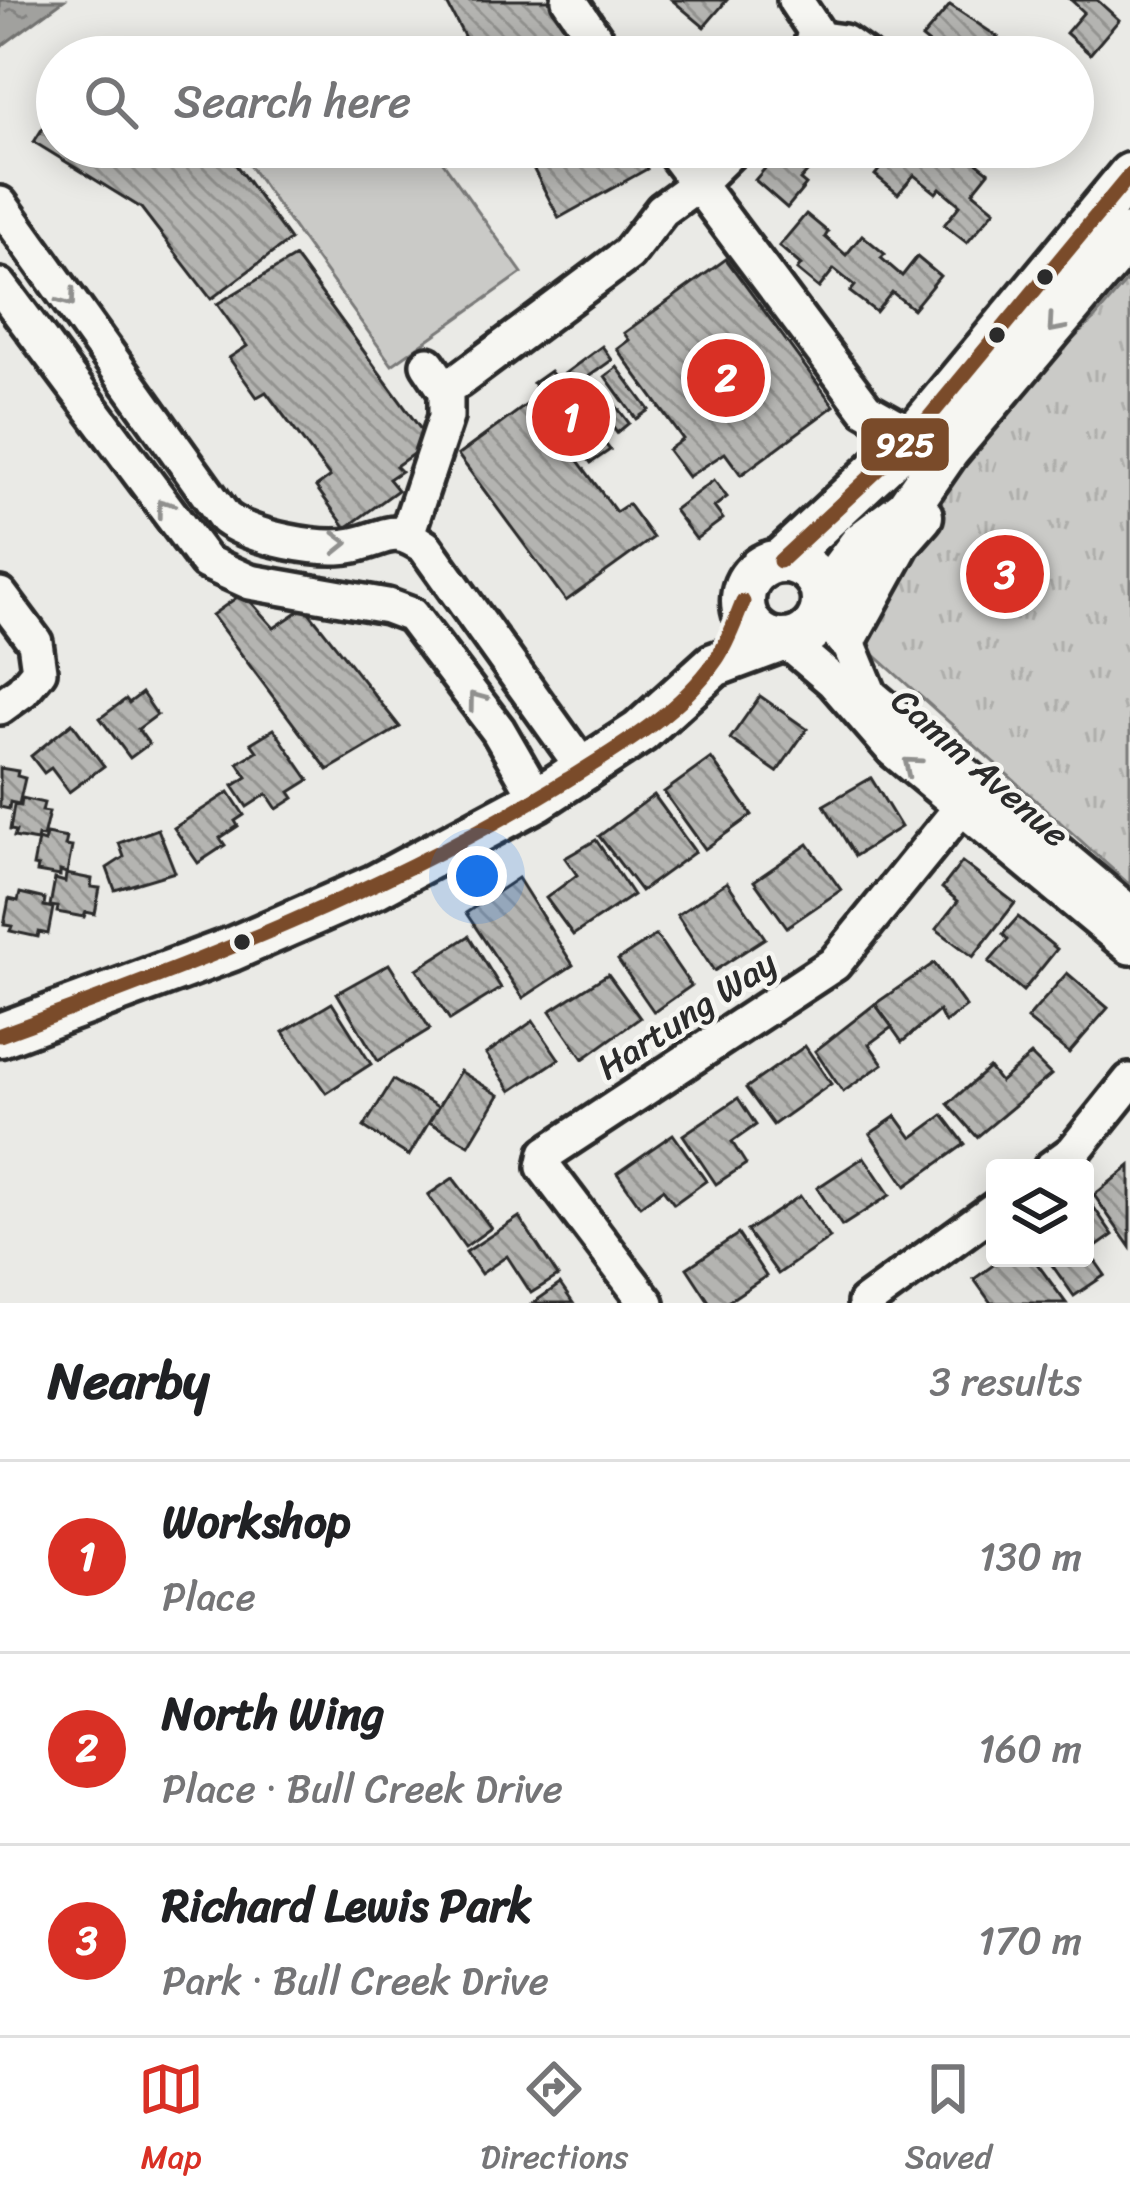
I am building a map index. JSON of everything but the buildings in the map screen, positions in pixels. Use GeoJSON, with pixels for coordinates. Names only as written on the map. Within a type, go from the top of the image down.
{"type":"FeatureCollection","features":[{"type":"Feature","properties":{"kind":"main road"},"geometry":{"type":"LineString","coordinates":[[831,614],[861,544],[907,509],[930,444],[1130,175]]}},
{"type":"Feature","properties":{"kind":"main road"},"geometry":{"type":"LineString","coordinates":[[713,665],[810,631],[831,614],[935,500],[1012,374],[1130,235]]}},
{"type":"Feature","properties":{"kind":"main road"},"geometry":{"type":"LineString","coordinates":[[780,561],[1012,374]]}},
{"type":"Feature","properties":{"kind":"main road"},"geometry":{"type":"LineString","coordinates":[[0,1035],[304,919],[538,799],[640,732],[713,665],[749,579],[768,563],[792,562],[813,573],[831,614]]}},
{"type":"Feature","properties":{"kind":"main road"},"geometry":{"type":"LineString","coordinates":[[743,602],[758,632],[783,641]]}},
{"type":"Feature","properties":{"kind":"street"},"geometry":{"type":"LineString","coordinates":[[569,0],[594,36]]}},
{"type":"Feature","properties":{"kind":"street"},"geometry":{"type":"LineString","coordinates":[[795,0],[808,14],[811,36]]}},
{"type":"Feature","properties":{"kind":"street"},"geometry":{"type":"LineString","coordinates":[[685,168],[866,409],[930,444]]}},
{"type":"Feature","properties":{"kind":"street"},"geometry":{"type":"LineString","coordinates":[[401,534],[434,412],[435,372],[628,254],[662,210],[713,168]]}},
{"type":"Feature","properties":{"kind":"street"},"geometry":{"type":"LineString","coordinates":[[0,204],[225,518],[244,532],[278,540],[351,546],[401,534],[425,547],[584,769]]}},
{"type":"Feature","properties":{"kind":"street"},"geometry":{"type":"LineString","coordinates":[[0,286],[206,562],[250,582],[386,606],[411,615],[498,730],[538,799]]}},
{"type":"Feature","properties":{"kind":"street"},"geometry":{"type":"LineString","coordinates":[[227,573],[244,532]]}},
{"type":"Feature","properties":{"kind":"street"},"geometry":{"type":"LineString","coordinates":[[0,596],[35,642],[39,671],[0,707]]}},
{"type":"Feature","properties":{"kind":"street","name":"Camm Avenue"},"geometry":{"type":"LineString","coordinates":[[831,614],[870,695],[969,798],[1130,947]]}},
{"type":"Feature","properties":{"kind":"street","name":"Camm Avenue"},"geometry":{"type":"LineString","coordinates":[[783,641],[833,681],[893,751],[969,798],[1130,913]]}},
{"type":"Feature","properties":{"kind":"street","name":"Hartung Way"},"geometry":{"type":"LineString","coordinates":[[647,1303],[551,1178],[544,1167],[547,1153],[834,964],[969,798]]}},
{"type":"Feature","properties":{"kind":"street"},"geometry":{"type":"LineString","coordinates":[[1063,1159],[1130,1081]]}},
{"type":"Feature","properties":{"kind":"street"},"geometry":{"type":"LineString","coordinates":[[865,1303],[986,1216]]}},
{"type":"Feature","properties":{"kind":"green space"},"geometry":{"type":"Polygon","coordinates":[[[251,168],[447,168],[522,273],[392,365],[251,168]]]}},
{"type":"Feature","properties":{"kind":"green space"},"geometry":{"type":"Polygon","coordinates":[[[1130,277],[1130,885],[859,641],[901,507],[1095,318],[1130,277]]]}},
{"type":"Feature","properties":{"kind":"water"},"geometry":{"type":"Polygon","coordinates":[[[0,0],[64,0],[0,47],[0,0]]]}},
{"type":"Feature","properties":{"kind":"transit line","name":"925"},"geometry":{"type":"LineString","coordinates":[[780,561],[912,438],[1130,175]]}},
{"type":"Feature","properties":{"kind":"transit line","name":"925"},"geometry":{"type":"LineString","coordinates":[[0,1035],[290,922],[500,820],[648,728],[685,696],[716,660],[743,602]]}},
{"type":"Feature","properties":{"kind":"place","name":"North Wing"},"geometry":{"type":"Point","coordinates":[726,378]}},
{"type":"Feature","properties":{"kind":"place","name":"Workshop"},"geometry":{"type":"Point","coordinates":[571,417]}},
{"type":"Feature","properties":{"kind":"place","name":"Richard Lewis Park"},"geometry":{"type":"Point","coordinates":[1005,574]}}]}
